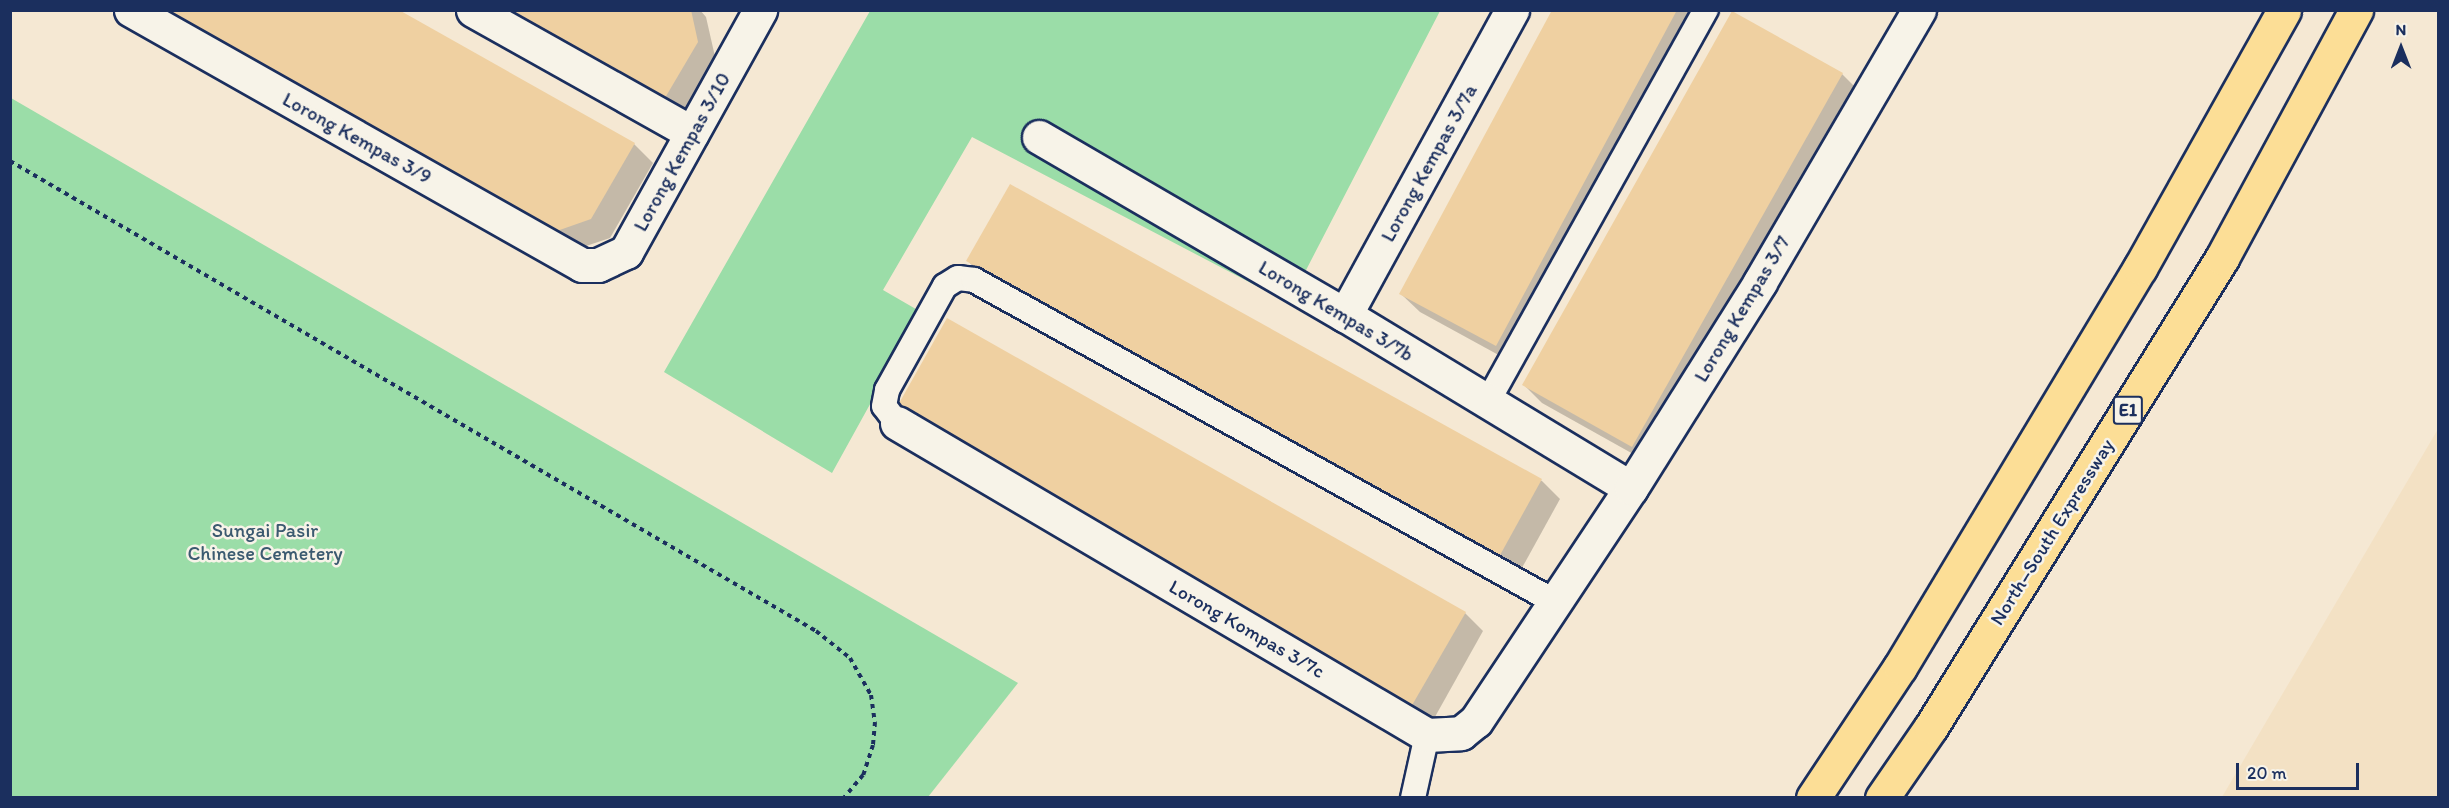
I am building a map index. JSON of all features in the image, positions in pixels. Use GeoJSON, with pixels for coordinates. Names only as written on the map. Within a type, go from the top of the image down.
{"type":"FeatureCollection","features":[{"type":"Feature","properties":{"kind":"highway"},"geometry":{"type":"LineString","coordinates":[[1813,798],[1900,667],[2127,289],[2284,10]]}},
{"type":"Feature","properties":{"kind":"highway","name":"North–South Expressway"},"geometry":{"type":"LineString","coordinates":[[1882,798],[1931,727],[2222,258],[2356,10]]}},
{"type":"Feature","properties":{"kind":"street","name":"Lorong Kempas 3/9"},"geometry":{"type":"LineString","coordinates":[[131,10],[582,265]]}},
{"type":"Feature","properties":{"kind":"street"},"geometry":{"type":"LineString","coordinates":[[473,10],[692,133]]}},
{"type":"Feature","properties":{"kind":"street","name":"Lorong Kempas 3/10"},"geometry":{"type":"LineString","coordinates":[[582,265],[598,265],[626,252],[760,10]]}},
{"type":"Feature","properties":{"kind":"street","name":"Lorong Kempas 3/7a"},"geometry":{"type":"LineString","coordinates":[[1345,315],[1512,10]]}},
{"type":"Feature","properties":{"kind":"street","name":"Lorong Kempas 3/7"},"geometry":{"type":"LineString","coordinates":[[1557,603],[1760,282],[1918,10]]}},
{"type":"Feature","properties":{"kind":"street","name":"Lorong Kempas 3/7b"},"geometry":{"type":"LineString","coordinates":[[1039,137],[1345,315],[1631,488]]}},
{"type":"Feature","properties":{"kind":"street","name":"Lorong Kompas 3/7c"},"geometry":{"type":"LineString","coordinates":[[897,423],[1427,735]]}},
{"type":"Feature","properties":{"kind":"street"},"geometry":{"type":"LineString","coordinates":[[1427,735],[1461,733],[1476,721],[1557,603]]}},
{"type":"Feature","properties":{"kind":"lane"},"geometry":{"type":"LineString","coordinates":[[1488,402],[1706,10]]}},
{"type":"Feature","properties":{"kind":"lane"},"geometry":{"type":"LineString","coordinates":[[897,423],[884,406],[887,390],[945,286],[958,278],[974,280],[1557,603]]}},
{"type":"Feature","properties":{"kind":"lane"},"geometry":{"type":"LineString","coordinates":[[1413,798],[1427,735]]}},
{"type":"Feature","properties":{"kind":"path"},"geometry":{"type":"LineString","coordinates":[[10,161],[816,631],[850,658],[871,695],[875,722],[873,745],[863,775],[844,798]]}},
{"type":"Feature","properties":{"kind":"shaded area"},"geometry":{"type":"Polygon","coordinates":[[[2438,429],[2438,797],[2222,797],[2438,429]]]}},
{"type":"Feature","properties":{"kind":"green space"},"geometry":{"type":"Polygon","coordinates":[[[870,11],[1440,11],[1289,303],[972,137],[883,290],[921,312],[832,473],[664,372],[870,11]]]}},
{"type":"Feature","properties":{"kind":"green space","name":"Sungai Pasir Chinese Cemetery"},"geometry":{"type":"Polygon","coordinates":[[[11,98],[1018,683],[928,797],[11,797],[11,98]]]}},
{"type":"Feature","properties":{"kind":"building"},"geometry":{"type":"Polygon","coordinates":[[[160,10],[399,10],[635,143],[591,219],[554,232],[160,10]]]}},
{"type":"Feature","properties":{"kind":"building"},"geometry":{"type":"Polygon","coordinates":[[[497,10],[691,10],[698,42],[662,103],[497,10]]]}},
{"type":"Feature","properties":{"kind":"building"},"geometry":{"type":"Polygon","coordinates":[[[1552,10],[1677,10],[1496,346],[1399,294],[1552,10]]]}},
{"type":"Feature","properties":{"kind":"building"},"geometry":{"type":"Polygon","coordinates":[[[1732,11],[1843,73],[1632,447],[1522,385],[1732,11]]]}},
{"type":"Feature","properties":{"kind":"building"},"geometry":{"type":"Polygon","coordinates":[[[1010,184],[1542,479],[1499,557],[966,261],[1010,184]]]}},
{"type":"Feature","properties":{"kind":"building"},"geometry":{"type":"Polygon","coordinates":[[[947,318],[1466,612],[1411,707],[893,414],[947,318]]]}}]}
